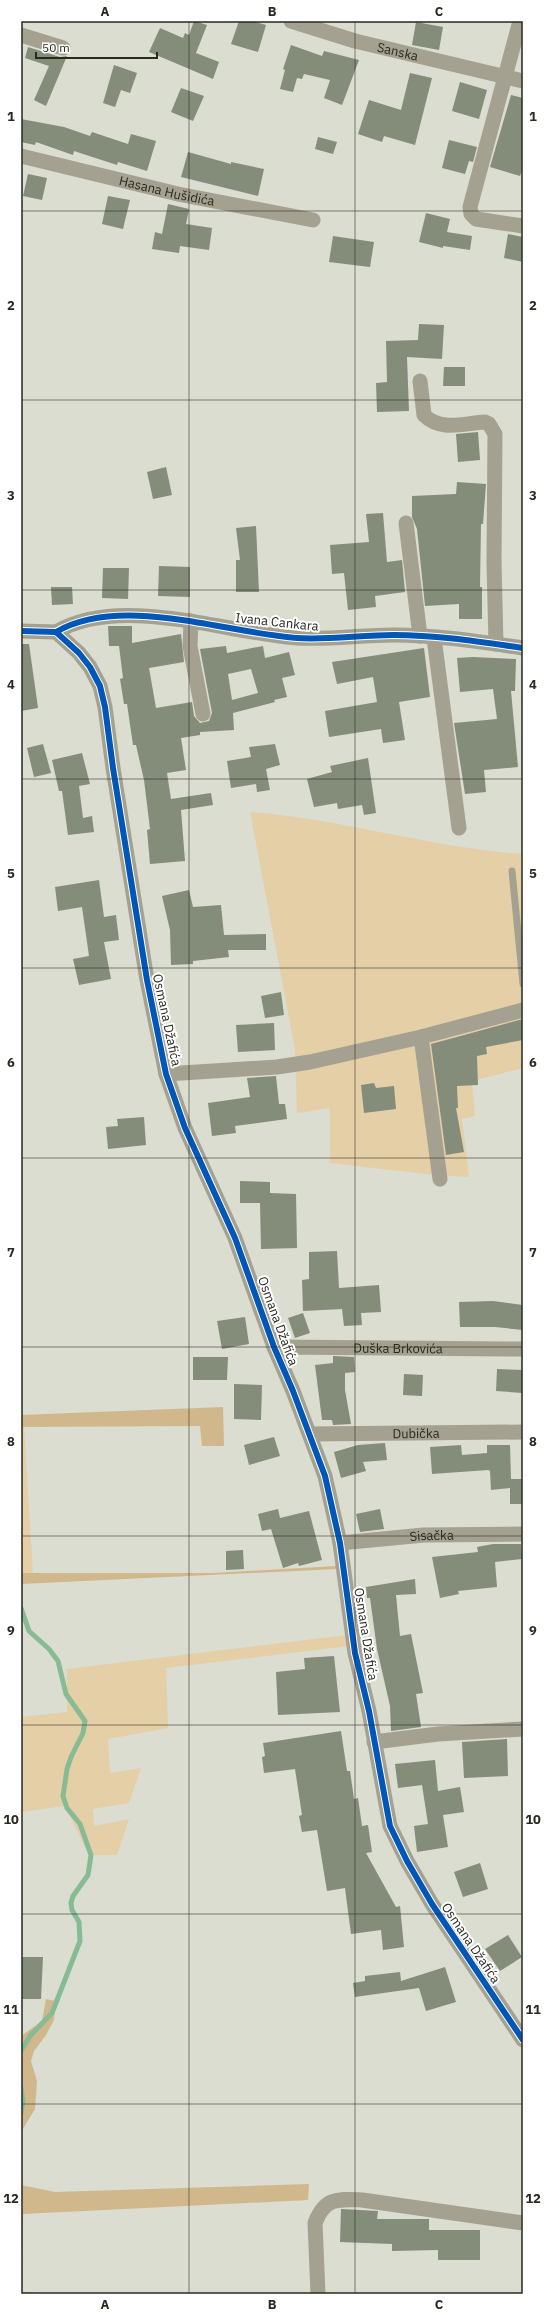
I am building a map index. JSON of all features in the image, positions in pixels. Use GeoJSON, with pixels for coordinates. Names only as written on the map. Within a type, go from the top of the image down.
{"type":"FeatureCollection","features":[{"type":"Feature","properties":{"kind":"street","name":"Sanska"},"geometry":{"type":"LineString","coordinates":[[291,21],[355,42],[523,81]]}},
{"type":"Feature","properties":{"kind":"street"},"geometry":{"type":"LineString","coordinates":[[520,21],[470,207],[471,214],[476,219],[523,226]]}},
{"type":"Feature","properties":{"kind":"street"},"geometry":{"type":"LineString","coordinates":[[21,35],[63,48]]}},
{"type":"Feature","properties":{"kind":"street","name":"Hasana Hušidića"},"geometry":{"type":"LineString","coordinates":[[21,156],[163,191],[313,220]]}},
{"type":"Feature","properties":{"kind":"street"},"geometry":{"type":"LineString","coordinates":[[420,381],[424,414],[433,422],[444,426],[485,422],[489,424],[495,434],[494,562],[496,644]]}},
{"type":"Feature","properties":{"kind":"street"},"geometry":{"type":"LineString","coordinates":[[406,523],[459,828]]}},
{"type":"Feature","properties":{"kind":"street","name":"Ivana Cankara"},"geometry":{"type":"LineString","coordinates":[[56,632],[67,626],[88,619],[111,617],[190,621],[254,633],[297,638],[394,635],[427,637],[523,648]]}},
{"type":"Feature","properties":{"kind":"street"},"geometry":{"type":"LineString","coordinates":[[190,621],[190,646],[203,714]]}},
{"type":"Feature","properties":{"kind":"street"},"geometry":{"type":"LineString","coordinates":[[21,631],[56,632]]}},
{"type":"Feature","properties":{"kind":"street","name":"Osmana Džafića"},"geometry":{"type":"LineString","coordinates":[[56,632],[79,653],[90,667],[100,686],[105,707],[113,768],[147,980],[166,1074],[185,1128],[235,1238],[274,1347],[310,1434],[325,1476],[340,1543],[356,1653],[390,1826],[407,1861],[432,1904],[523,2040]]}},
{"type":"Feature","properties":{"kind":"street"},"geometry":{"type":"LineString","coordinates":[[166,1074],[277,1066],[310,1062],[421,1037],[523,1010]]}},
{"type":"Feature","properties":{"kind":"street"},"geometry":{"type":"LineString","coordinates":[[421,1037],[440,1179]]}},
{"type":"Feature","properties":{"kind":"street","name":"Duška Brkovića"},"geometry":{"type":"LineString","coordinates":[[274,1347],[523,1349]]}},
{"type":"Feature","properties":{"kind":"street","name":"Dubička"},"geometry":{"type":"LineString","coordinates":[[310,1434],[523,1432]]}},
{"type":"Feature","properties":{"kind":"street","name":"Sisačka"},"geometry":{"type":"LineString","coordinates":[[340,1543],[424,1535],[523,1534]]}},
{"type":"Feature","properties":{"kind":"street"},"geometry":{"type":"LineString","coordinates":[[374,1742],[438,1734],[523,1729]]}},
{"type":"Feature","properties":{"kind":"street"},"geometry":{"type":"LineString","coordinates":[[318,2294],[315,2223],[318,2213],[330,2202],[339,2200],[362,2200],[523,2224]]}},
{"type":"Feature","properties":{"kind":"lane"},"geometry":{"type":"LineString","coordinates":[[512,871],[523,984]]}},
{"type":"Feature","properties":{"kind":"shaded area"},"geometry":{"type":"Polygon","coordinates":[[[250,812],[319,821],[454,846],[523,854],[523,1068],[472,1081],[475,1116],[462,1119],[469,1177],[435,1175],[330,1163],[330,1108],[297,1113],[295,1049],[250,812]]]}},
{"type":"Feature","properties":{"kind":"shaded area"},"geometry":{"type":"Polygon","coordinates":[[[223,1407],[224,1446],[202,1446],[200,1426],[21,1427],[21,1415],[223,1407]]]}},
{"type":"Feature","properties":{"kind":"shaded area"},"geometry":{"type":"Polygon","coordinates":[[[21,1427],[24,1427],[33,1573],[21,1573],[21,1427]]]}},
{"type":"Feature","properties":{"kind":"shaded area"},"geometry":{"type":"Polygon","coordinates":[[[336,1566],[337,1569],[21,1584],[21,1573],[213,1573],[336,1566]]]}},
{"type":"Feature","properties":{"kind":"shaded area"},"geometry":{"type":"Polygon","coordinates":[[[347,1635],[349,1646],[166,1668],[168,1728],[108,1739],[110,1773],[141,1768],[129,1803],[93,1809],[94,1826],[129,1819],[117,1855],[89,1855],[65,1806],[21,1812],[21,1717],[67,1712],[67,1669],[347,1635]]]}},
{"type":"Feature","properties":{"kind":"shaded area"},"geometry":{"type":"Polygon","coordinates":[[[46,1999],[55,2001],[54,2020],[46,2035],[34,2051],[31,2061],[37,2081],[35,2109],[21,2132],[21,2036],[42,2021],[46,1999]]]}},
{"type":"Feature","properties":{"kind":"shaded area"},"geometry":{"type":"Polygon","coordinates":[[[309,2184],[308,2200],[23,2214],[22,2292],[50,2294],[21,2294],[21,2185],[55,2192],[309,2184]]]}},
{"type":"Feature","properties":{"kind":"building"},"geometry":{"type":"Polygon","coordinates":[[[194,21],[207,25],[196,53],[219,62],[213,79],[149,52],[160,28],[183,38],[185,33],[189,35],[194,21]]]}},
{"type":"Feature","properties":{"kind":"building"},"geometry":{"type":"Polygon","coordinates":[[[239,21],[252,21],[266,25],[258,52],[231,44],[239,21]]]}},
{"type":"Feature","properties":{"kind":"building"},"geometry":{"type":"Polygon","coordinates":[[[416,22],[443,27],[439,50],[412,45],[416,22]]]}},
{"type":"Feature","properties":{"kind":"building"},"geometry":{"type":"Polygon","coordinates":[[[291,45],[322,56],[324,51],[359,60],[342,105],[324,98],[330,80],[304,74],[302,79],[297,78],[293,92],[280,89],[285,70],[283,69],[291,45]]]}},
{"type":"Feature","properties":{"kind":"building"},"geometry":{"type":"Polygon","coordinates":[[[28,47],[60,57],[67,56],[46,106],[34,100],[49,66],[25,58],[28,47]]]}},
{"type":"Feature","properties":{"kind":"building"},"geometry":{"type":"Polygon","coordinates":[[[114,65],[137,73],[130,93],[121,90],[115,107],[103,103],[114,65]]]}},
{"type":"Feature","properties":{"kind":"building"},"geometry":{"type":"Polygon","coordinates":[[[410,73],[432,78],[415,145],[384,136],[382,142],[358,134],[369,100],[401,110],[410,73]]]}},
{"type":"Feature","properties":{"kind":"building"},"geometry":{"type":"Polygon","coordinates":[[[460,82],[487,90],[479,119],[452,111],[460,82]]]}},
{"type":"Feature","properties":{"kind":"building"},"geometry":{"type":"Polygon","coordinates":[[[181,88],[204,96],[193,121],[171,112],[181,88]]]}},
{"type":"Feature","properties":{"kind":"building"},"geometry":{"type":"Polygon","coordinates":[[[511,95],[523,98],[523,167],[520,176],[490,167],[511,95]]]}},
{"type":"Feature","properties":{"kind":"building"},"geometry":{"type":"Polygon","coordinates":[[[21,119],[64,127],[90,136],[92,132],[128,144],[131,134],[156,141],[147,171],[118,162],[117,165],[74,151],[73,155],[36,142],[35,145],[21,142],[21,119]]]}},
{"type":"Feature","properties":{"kind":"building"},"geometry":{"type":"Polygon","coordinates":[[[318,137],[337,142],[333,154],[315,149],[318,137]]]}},
{"type":"Feature","properties":{"kind":"building"},"geometry":{"type":"Polygon","coordinates":[[[449,140],[477,147],[473,162],[469,161],[465,174],[442,168],[449,140]]]}},
{"type":"Feature","properties":{"kind":"building"},"geometry":{"type":"Polygon","coordinates":[[[188,152],[231,164],[231,162],[264,169],[258,196],[181,177],[188,152]]]}},
{"type":"Feature","properties":{"kind":"building"},"geometry":{"type":"Polygon","coordinates":[[[28,174],[47,178],[42,200],[23,196],[28,174]]]}},
{"type":"Feature","properties":{"kind":"building"},"geometry":{"type":"Polygon","coordinates":[[[108,196],[130,200],[123,229],[102,224],[108,196]]]}},
{"type":"Feature","properties":{"kind":"building"},"geometry":{"type":"Polygon","coordinates":[[[168,204],[189,209],[186,224],[212,228],[209,250],[180,246],[179,253],[152,249],[155,232],[162,234],[168,204]]]}},
{"type":"Feature","properties":{"kind":"building"},"geometry":{"type":"Polygon","coordinates":[[[426,213],[450,219],[447,232],[472,236],[470,250],[443,246],[443,248],[419,242],[426,213]]]}},
{"type":"Feature","properties":{"kind":"building"},"geometry":{"type":"Polygon","coordinates":[[[508,234],[523,237],[523,262],[504,258],[508,234]]]}},
{"type":"Feature","properties":{"kind":"building"},"geometry":{"type":"Polygon","coordinates":[[[333,236],[374,242],[370,267],[329,262],[333,236]]]}},
{"type":"Feature","properties":{"kind":"building"},"geometry":{"type":"Polygon","coordinates":[[[419,324],[444,325],[442,359],[407,357],[409,411],[377,412],[376,383],[387,382],[386,341],[418,340],[419,324]]]}},
{"type":"Feature","properties":{"kind":"building"},"geometry":{"type":"Polygon","coordinates":[[[444,367],[465,367],[465,386],[443,386],[444,367]]]}},
{"type":"Feature","properties":{"kind":"building"},"geometry":{"type":"Polygon","coordinates":[[[478,432],[480,460],[458,462],[456,434],[478,432]]]}},
{"type":"Feature","properties":{"kind":"building"},"geometry":{"type":"Polygon","coordinates":[[[166,467],[172,495],[153,499],[147,472],[166,467]]]}},
{"type":"Feature","properties":{"kind":"building"},"geometry":{"type":"Polygon","coordinates":[[[457,482],[486,484],[483,524],[481,524],[480,587],[482,587],[482,619],[459,619],[459,604],[425,606],[417,529],[412,517],[412,496],[456,494],[457,482]]]}},
{"type":"Feature","properties":{"kind":"building"},"geometry":{"type":"Polygon","coordinates":[[[383,513],[387,562],[402,560],[405,592],[375,596],[376,607],[348,610],[344,573],[332,574],[330,545],[369,542],[366,514],[383,513]]]}},
{"type":"Feature","properties":{"kind":"building"},"geometry":{"type":"Polygon","coordinates":[[[256,526],[259,592],[236,592],[236,560],[240,560],[236,528],[256,526]]]}},
{"type":"Feature","properties":{"kind":"building"},"geometry":{"type":"Polygon","coordinates":[[[159,566],[190,567],[190,597],[158,596],[159,566]]]}},
{"type":"Feature","properties":{"kind":"building"},"geometry":{"type":"Polygon","coordinates":[[[103,568],[129,568],[128,599],[102,598],[103,568]]]}},
{"type":"Feature","properties":{"kind":"building"},"geometry":{"type":"Polygon","coordinates":[[[51,587],[72,587],[73,604],[52,605],[51,587]]]}},
{"type":"Feature","properties":{"kind":"building"},"geometry":{"type":"Polygon","coordinates":[[[108,626],[132,626],[132,643],[181,634],[184,662],[149,668],[156,708],[192,702],[194,716],[200,723],[209,721],[212,713],[200,649],[226,646],[227,653],[263,646],[265,658],[289,652],[295,675],[282,678],[287,697],[274,700],[275,702],[233,713],[234,730],[200,732],[200,735],[181,738],[186,770],[167,773],[171,799],[211,793],[213,805],[181,810],[185,861],[150,864],[147,830],[150,829],[144,780],[136,745],[133,745],[127,704],[124,704],[120,679],[123,678],[119,646],[109,646],[108,626]],[[251,669],[228,674],[232,700],[258,693],[251,669]]]}},
{"type":"Feature","properties":{"kind":"building"},"geometry":{"type":"Polygon","coordinates":[[[21,644],[29,644],[38,708],[21,711],[21,644]]]}},
{"type":"Feature","properties":{"kind":"building"},"geometry":{"type":"Polygon","coordinates":[[[424,648],[430,697],[399,702],[405,740],[383,743],[381,729],[329,737],[325,711],[377,702],[373,677],[337,684],[332,662],[424,648]]]}},
{"type":"Feature","properties":{"kind":"building"},"geometry":{"type":"Polygon","coordinates":[[[473,657],[516,659],[515,691],[511,691],[518,767],[484,770],[486,792],[465,794],[454,723],[497,719],[493,689],[460,692],[457,658],[473,657]]]}},
{"type":"Feature","properties":{"kind":"building"},"geometry":{"type":"Polygon","coordinates":[[[43,744],[51,773],[34,777],[27,748],[43,744]]]}},
{"type":"Feature","properties":{"kind":"building"},"geometry":{"type":"Polygon","coordinates":[[[275,744],[280,765],[266,769],[270,790],[257,792],[256,784],[231,788],[227,761],[251,757],[249,747],[275,744]]]}},
{"type":"Feature","properties":{"kind":"building"},"geometry":{"type":"Polygon","coordinates":[[[82,753],[90,784],[79,786],[83,818],[92,816],[94,832],[68,835],[62,791],[59,791],[52,760],[82,753]]]}},
{"type":"Feature","properties":{"kind":"building"},"geometry":{"type":"Polygon","coordinates":[[[368,758],[376,813],[364,815],[362,805],[338,809],[337,803],[314,807],[307,779],[332,772],[330,766],[368,758]]]}},
{"type":"Feature","properties":{"kind":"building"},"geometry":{"type":"Polygon","coordinates":[[[99,880],[104,917],[116,915],[119,940],[104,942],[111,979],[79,985],[73,959],[89,956],[82,907],[58,911],[55,887],[99,880]]]}},
{"type":"Feature","properties":{"kind":"building"},"geometry":{"type":"Polygon","coordinates":[[[189,890],[193,907],[221,905],[224,935],[266,934],[266,950],[228,950],[229,957],[193,961],[193,964],[171,965],[170,930],[162,896],[189,890]]]}},
{"type":"Feature","properties":{"kind":"building"},"geometry":{"type":"Polygon","coordinates":[[[281,992],[284,1015],[265,1018],[261,996],[281,992]]]}},
{"type":"Feature","properties":{"kind":"building"},"geometry":{"type":"Polygon","coordinates":[[[523,1019],[523,1040],[486,1047],[487,1054],[477,1056],[478,1085],[457,1086],[458,1108],[456,1108],[464,1152],[446,1155],[431,1044],[523,1019]]]}},
{"type":"Feature","properties":{"kind":"building"},"geometry":{"type":"Polygon","coordinates":[[[274,1023],[275,1050],[238,1052],[236,1025],[274,1023]]]}},
{"type":"Feature","properties":{"kind":"building"},"geometry":{"type":"Polygon","coordinates":[[[276,1076],[279,1104],[285,1104],[287,1119],[235,1126],[236,1133],[212,1136],[208,1103],[250,1097],[247,1078],[276,1076]]]}},
{"type":"Feature","properties":{"kind":"building"},"geometry":{"type":"Polygon","coordinates":[[[374,1083],[376,1088],[394,1086],[396,1109],[364,1113],[361,1085],[374,1083]]]}},
{"type":"Feature","properties":{"kind":"building"},"geometry":{"type":"Polygon","coordinates":[[[144,1117],[146,1145],[108,1149],[106,1127],[118,1126],[117,1119],[144,1117]]]}},
{"type":"Feature","properties":{"kind":"building"},"geometry":{"type":"Polygon","coordinates":[[[240,1181],[270,1182],[270,1193],[296,1194],[297,1248],[261,1249],[260,1203],[240,1203],[240,1181]]]}},
{"type":"Feature","properties":{"kind":"building"},"geometry":{"type":"Polygon","coordinates":[[[337,1251],[339,1288],[379,1285],[381,1312],[361,1313],[362,1325],[344,1326],[342,1309],[303,1311],[302,1280],[309,1279],[309,1252],[337,1251]]]}},
{"type":"Feature","properties":{"kind":"building"},"geometry":{"type":"Polygon","coordinates":[[[493,1301],[523,1305],[523,1330],[495,1327],[460,1327],[459,1302],[493,1301]]]}},
{"type":"Feature","properties":{"kind":"building"},"geometry":{"type":"Polygon","coordinates":[[[303,1313],[310,1333],[295,1338],[288,1318],[303,1313]]]}},
{"type":"Feature","properties":{"kind":"building"},"geometry":{"type":"Polygon","coordinates":[[[245,1317],[249,1344],[222,1349],[217,1321],[245,1317]]]}},
{"type":"Feature","properties":{"kind":"building"},"geometry":{"type":"Polygon","coordinates":[[[333,1356],[354,1357],[355,1372],[345,1373],[345,1390],[351,1424],[333,1425],[332,1420],[322,1420],[315,1365],[333,1363],[333,1356]]]}},
{"type":"Feature","properties":{"kind":"building"},"geometry":{"type":"Polygon","coordinates":[[[193,1357],[228,1357],[227,1380],[193,1380],[193,1357]]]}},
{"type":"Feature","properties":{"kind":"building"},"geometry":{"type":"Polygon","coordinates":[[[497,1369],[523,1370],[523,1393],[496,1391],[497,1369]]]}},
{"type":"Feature","properties":{"kind":"building"},"geometry":{"type":"Polygon","coordinates":[[[404,1374],[423,1375],[422,1396],[403,1395],[404,1374]]]}},
{"type":"Feature","properties":{"kind":"building"},"geometry":{"type":"Polygon","coordinates":[[[234,1384],[262,1385],[261,1420],[234,1419],[234,1384]]]}},
{"type":"Feature","properties":{"kind":"building"},"geometry":{"type":"Polygon","coordinates":[[[274,1437],[280,1456],[249,1465],[244,1445],[274,1437]]]}},
{"type":"Feature","properties":{"kind":"building"},"geometry":{"type":"Polygon","coordinates":[[[385,1443],[387,1460],[363,1462],[366,1471],[341,1478],[334,1452],[358,1445],[385,1443]]]}},
{"type":"Feature","properties":{"kind":"building"},"geometry":{"type":"Polygon","coordinates":[[[461,1445],[462,1455],[487,1453],[487,1445],[510,1445],[511,1479],[523,1479],[523,1504],[510,1504],[510,1488],[491,1490],[490,1471],[488,1470],[432,1474],[430,1447],[461,1445]]]}},
{"type":"Feature","properties":{"kind":"building"},"geometry":{"type":"Polygon","coordinates":[[[278,1509],[280,1518],[309,1511],[322,1560],[299,1566],[298,1563],[283,1568],[271,1529],[262,1531],[258,1514],[278,1509]]]}},
{"type":"Feature","properties":{"kind":"building"},"geometry":{"type":"Polygon","coordinates":[[[380,1509],[384,1529],[360,1532],[356,1514],[380,1509]]]}},
{"type":"Feature","properties":{"kind":"building"},"geometry":{"type":"Polygon","coordinates":[[[493,1544],[521,1544],[522,1559],[495,1562],[497,1587],[458,1591],[459,1594],[440,1598],[432,1557],[478,1552],[477,1547],[493,1544]]]}},
{"type":"Feature","properties":{"kind":"building"},"geometry":{"type":"Polygon","coordinates":[[[243,1550],[244,1569],[226,1570],[226,1551],[243,1550]]]}},
{"type":"Feature","properties":{"kind":"building"},"geometry":{"type":"Polygon","coordinates":[[[415,1579],[416,1594],[396,1595],[400,1636],[411,1634],[423,1693],[416,1694],[421,1727],[391,1731],[390,1706],[377,1649],[370,1598],[367,1598],[366,1587],[415,1579]]]}},
{"type":"Feature","properties":{"kind":"building"},"geometry":{"type":"Polygon","coordinates":[[[334,1656],[340,1712],[278,1715],[276,1672],[305,1669],[304,1658],[334,1656]]]}},
{"type":"Feature","properties":{"kind":"building"},"geometry":{"type":"Polygon","coordinates":[[[341,1731],[347,1771],[350,1771],[354,1799],[358,1798],[362,1826],[368,1825],[372,1852],[366,1853],[396,1907],[400,1906],[404,1947],[383,1950],[381,1930],[351,1934],[345,1888],[327,1891],[317,1830],[302,1832],[299,1816],[302,1815],[295,1769],[264,1773],[262,1757],[265,1756],[263,1743],[341,1731]]]}},
{"type":"Feature","properties":{"kind":"building"},"geometry":{"type":"Polygon","coordinates":[[[507,1739],[508,1776],[464,1778],[462,1742],[507,1739]]]}},
{"type":"Feature","properties":{"kind":"building"},"geometry":{"type":"Polygon","coordinates":[[[435,1760],[438,1791],[460,1787],[464,1812],[443,1815],[448,1847],[417,1852],[414,1826],[428,1824],[422,1785],[398,1788],[395,1764],[435,1760]]]}},
{"type":"Feature","properties":{"kind":"building"},"geometry":{"type":"Polygon","coordinates":[[[480,1863],[488,1889],[463,1897],[454,1872],[480,1863]]]}},
{"type":"Feature","properties":{"kind":"building"},"geometry":{"type":"Polygon","coordinates":[[[508,1935],[522,1957],[500,1971],[485,1949],[508,1935]]]}},
{"type":"Feature","properties":{"kind":"building"},"geometry":{"type":"Polygon","coordinates":[[[21,1957],[43,1957],[41,1999],[21,1999],[21,1957]]]}},
{"type":"Feature","properties":{"kind":"building"},"geometry":{"type":"Polygon","coordinates":[[[445,1967],[456,2002],[426,2011],[419,1988],[355,1997],[353,1983],[365,1981],[365,1976],[400,1972],[401,1981],[445,1967]]]}},
{"type":"Feature","properties":{"kind":"building"},"geometry":{"type":"Polygon","coordinates":[[[341,2209],[378,2211],[377,2219],[429,2219],[429,2230],[480,2230],[480,2260],[438,2260],[438,2250],[392,2251],[392,2244],[340,2242],[341,2209]]]}},
{"type":"Feature","properties":{"kind":"waterway"},"geometry":{"type":"LineString","coordinates":[[21,1608],[29,1631],[49,1649],[58,1661],[66,1694],[85,1721],[83,1733],[71,1757],[67,1769],[63,1796],[67,1808],[80,1824],[91,1855],[88,1875],[73,1896],[71,1903],[72,1910],[79,1922],[80,1941],[52,2013],[30,2036],[21,2051]]}},
{"type":"Feature","properties":{"kind":"waterway"},"geometry":{"type":"LineString","coordinates":[[21,2088],[23,2102],[21,2113]]}},
{"type":"Feature","properties":{"kind":"cycle path"},"geometry":{"type":"LineString","coordinates":[[56,632],[82,621],[111,616],[142,616],[174,619],[269,635],[297,638],[410,635],[459,639],[523,648]]}},
{"type":"Feature","properties":{"kind":"cycle path"},"geometry":{"type":"LineString","coordinates":[[21,631],[56,632],[79,653],[90,667],[100,686],[105,707],[113,768],[147,980],[166,1074],[185,1128],[235,1238],[274,1347],[293,1391],[325,1476],[340,1543],[355,1653],[369,1711],[390,1826],[407,1861],[432,1904],[523,2040]]}}]}
